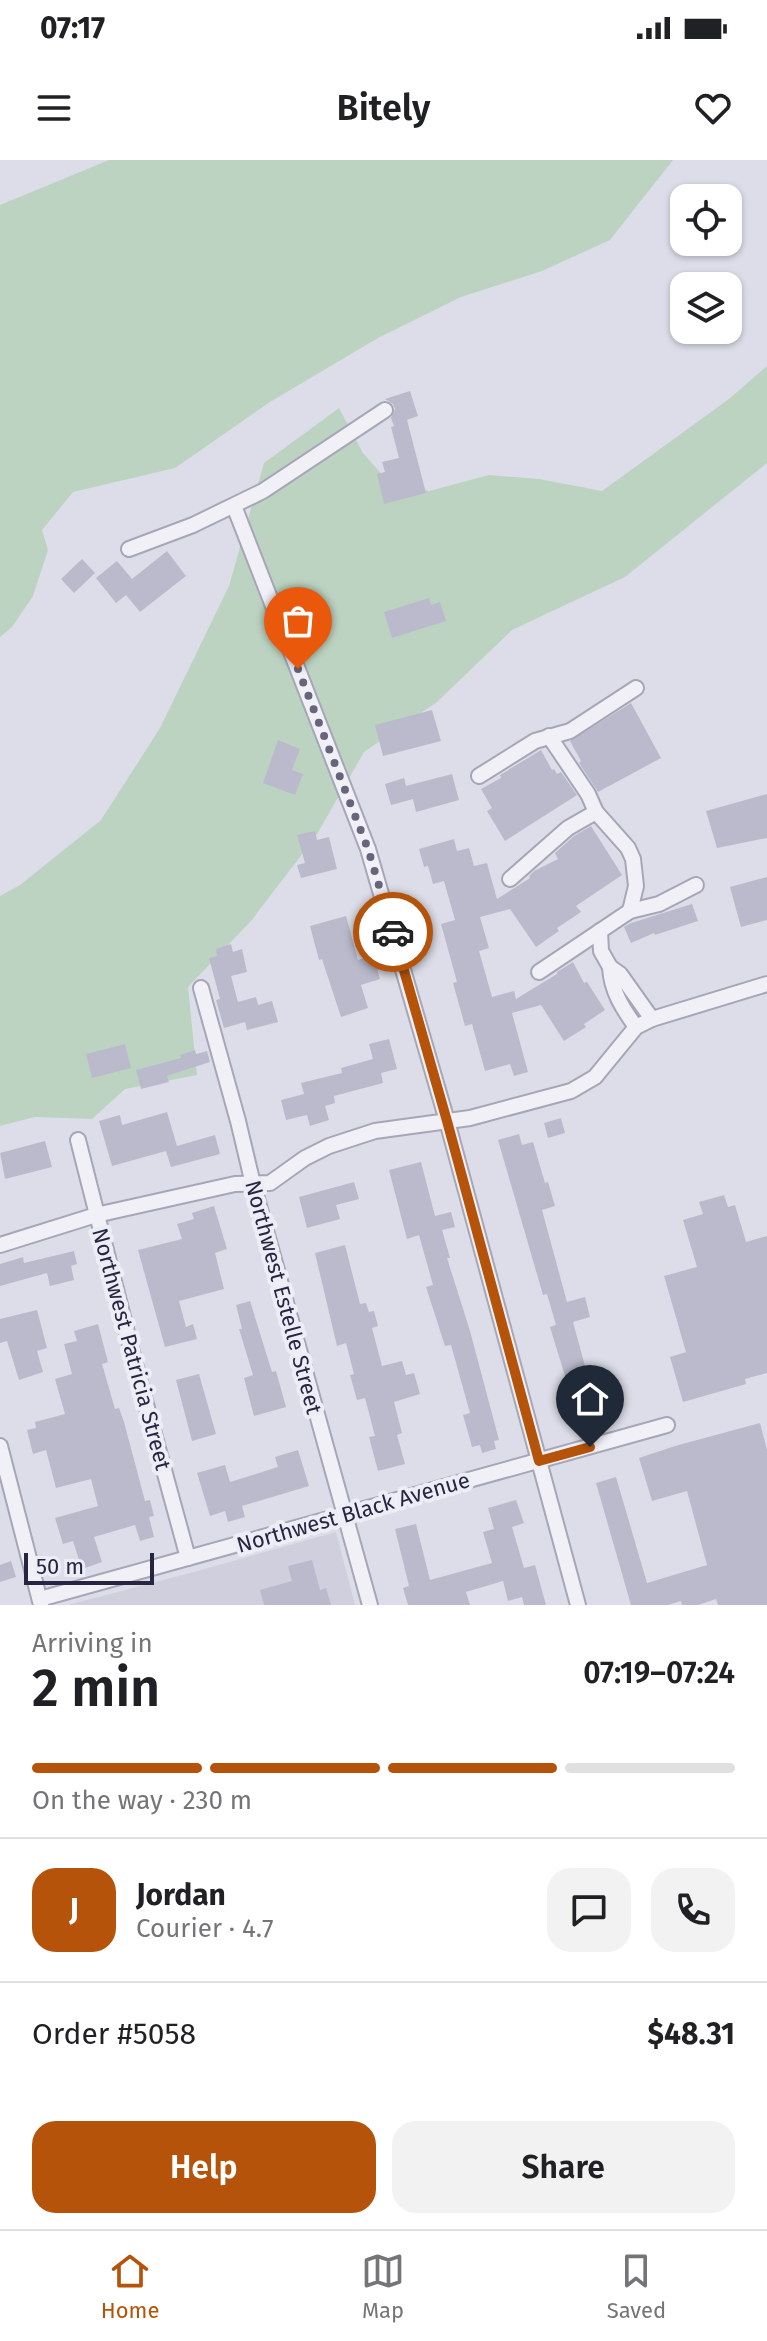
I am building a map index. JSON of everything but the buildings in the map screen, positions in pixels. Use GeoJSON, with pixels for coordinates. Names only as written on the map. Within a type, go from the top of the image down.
{"type":"FeatureCollection","features":[{"type":"Feature","properties":{"kind":"street"},"geometry":{"type":"LineString","coordinates":[[129,549],[193,525],[263,491],[385,410]]}},
{"type":"Feature","properties":{"kind":"street"},"geometry":{"type":"LineString","coordinates":[[234,506],[368,849],[447,1121],[578,1605]]}},
{"type":"Feature","properties":{"kind":"street"},"geometry":{"type":"LineString","coordinates":[[479,776],[535,741],[570,731],[636,688]]}},
{"type":"Feature","properties":{"kind":"street"},"geometry":{"type":"LineString","coordinates":[[549,736],[588,794],[596,812],[628,848],[633,859],[636,886],[630,911]]}},
{"type":"Feature","properties":{"kind":"street"},"geometry":{"type":"LineString","coordinates":[[510,879],[568,828],[596,812]]}},
{"type":"Feature","properties":{"kind":"street"},"geometry":{"type":"LineString","coordinates":[[539,972],[630,911],[659,904],[696,885]]}},
{"type":"Feature","properties":{"kind":"street"},"geometry":{"type":"LineString","coordinates":[[600,931],[601,951],[610,967],[615,993],[636,1027]]}},
{"type":"Feature","properties":{"kind":"street"},"geometry":{"type":"LineString","coordinates":[[610,967],[620,974],[652,1019]]}},
{"type":"Feature","properties":{"kind":"street"},"geometry":{"type":"LineString","coordinates":[[0,1245],[96,1215],[235,1184],[270,1183],[305,1158],[375,1131],[470,1118],[571,1091],[595,1077],[636,1027],[652,1019],[767,984]]}},
{"type":"Feature","properties":{"kind":"street","name":"Northwest Estelle Street"},"geometry":{"type":"LineString","coordinates":[[201,988],[370,1605]]}},
{"type":"Feature","properties":{"kind":"street","name":"Northwest Patricia Street"},"geometry":{"type":"LineString","coordinates":[[78,1140],[188,1558]]}},
{"type":"Feature","properties":{"kind":"street","name":"Northwest Black Avenue"},"geometry":{"type":"LineString","coordinates":[[40,1602],[667,1425]]}},
{"type":"Feature","properties":{"kind":"street"},"geometry":{"type":"LineString","coordinates":[[0,1446],[40,1602]]}},
{"type":"Feature","properties":{"kind":"shaded area"},"geometry":{"type":"Polygon","coordinates":[[[336,1532],[355,1605],[68,1605],[190,1573],[336,1532]]]}},
{"type":"Feature","properties":{"kind":"green space"},"geometry":{"type":"Polygon","coordinates":[[[109,160],[673,160],[610,240],[542,271],[461,297],[378,338],[270,402],[175,468],[73,492],[42,530],[48,550],[33,596],[12,627],[0,637],[0,205],[109,160]]]}},
{"type":"Feature","properties":{"kind":"green space"},"geometry":{"type":"Polygon","coordinates":[[[767,366],[767,463],[625,577],[512,630],[437,702],[364,752],[316,836],[251,921],[188,987],[197,1075],[125,1089],[92,1119],[35,1117],[0,1126],[0,896],[20,885],[101,820],[160,728],[229,586],[264,463],[339,408],[363,453],[386,479],[429,491],[489,475],[539,479],[602,491],[729,399],[767,366]]]}},
{"type":"Feature","properties":{"kind":"way so far"},"geometry":{"type":"LineString","coordinates":[[298,669],[368,849],[393,932]]}},
{"type":"Feature","properties":{"kind":"route"},"geometry":{"type":"LineString","coordinates":[[393,932],[539,1461],[590,1447]]}}]}
